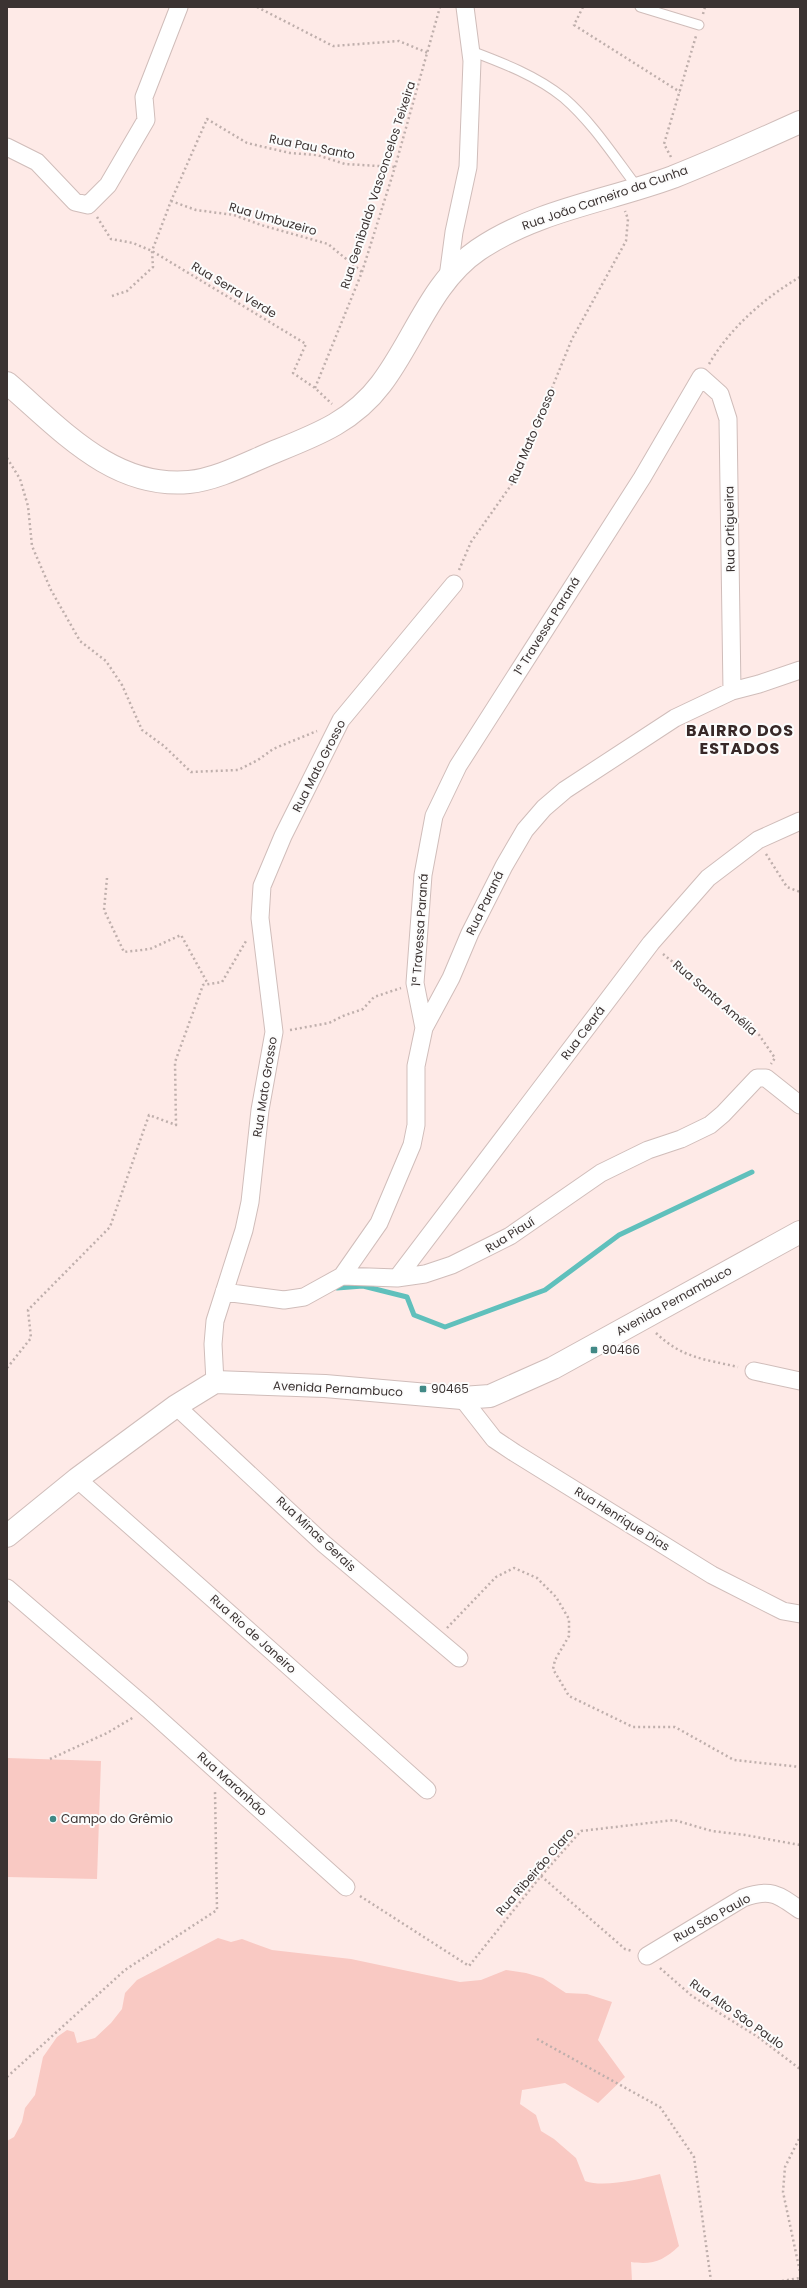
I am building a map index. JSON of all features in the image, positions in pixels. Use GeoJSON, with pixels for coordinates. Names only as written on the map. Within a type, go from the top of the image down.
{"type":"FeatureCollection","features":[{"type":"Feature","properties":{"kind":"street"},"geometry":{"type":"LineString","coordinates":[[7,147],[37,162],[75,202],[88,205],[108,185],[146,120],[144,97],[179,7]]}},
{"type":"Feature","properties":{"kind":"street"},"geometry":{"type":"LineString","coordinates":[[448,277],[454,232],[468,167],[472,103],[471,51],[465,7]]}},
{"type":"Feature","properties":{"kind":"street","name":"Rua João Carneiro da Cunha"},"geometry":{"type":"LineString","coordinates":[[7,383],[75,443],[109,466],[140,478],[167,482],[191,482],[219,474],[308,438],[347,418],[380,386],[400,358],[448,277],[475,252],[502,235],[573,207],[629,191],[678,174],[800,122]]}},
{"type":"Feature","properties":{"kind":"street","name":"Rua Ortigueira"},"geometry":{"type":"LineString","coordinates":[[702,377],[720,394],[728,419],[732,691]]}},
{"type":"Feature","properties":{"kind":"street","name":"1ª Travessa Paraná"},"geometry":{"type":"LineString","coordinates":[[424,1028],[415,983],[428,843],[434,816],[442,796],[458,766],[642,478],[702,377]]}},
{"type":"Feature","properties":{"kind":"street","name":"Rua Mato Grosso"},"geometry":{"type":"LineString","coordinates":[[214,1382],[213,1344],[215,1321],[244,1230],[250,1202],[260,1110],[274,1032],[260,918],[262,886],[267,870],[341,720],[454,584]]}},
{"type":"Feature","properties":{"kind":"street","name":"Rua Paraná"},"geometry":{"type":"LineString","coordinates":[[342,1276],[379,1223],[412,1145],[416,1125],[416,1066],[424,1028],[451,978],[470,933],[504,866],[525,830],[544,808],[565,790],[675,718],[732,691],[759,684],[800,670]]}},
{"type":"Feature","properties":{"kind":"street","name":"Rua Ceará"},"geometry":{"type":"LineString","coordinates":[[397,1278],[651,943],[708,878],[758,840],[800,821]]}},
{"type":"Feature","properties":{"kind":"street"},"geometry":{"type":"LineString","coordinates":[[762,1077],[800,1105]]}},
{"type":"Feature","properties":{"kind":"street","name":"Rua Piauí"},"geometry":{"type":"LineString","coordinates":[[342,1276],[397,1278],[425,1274],[452,1265],[510,1236],[601,1173],[648,1150],[681,1139],[710,1125],[723,1114],[754,1079],[762,1077]]}},
{"type":"Feature","properties":{"kind":"street","name":"Avenida Pernambuco"},"geometry":{"type":"LineString","coordinates":[[214,1382],[325,1386],[462,1398],[490,1396],[518,1385],[642,1320],[800,1232]]}},
{"type":"Feature","properties":{"kind":"street"},"geometry":{"type":"LineString","coordinates":[[224,1292],[284,1300],[304,1297],[342,1276]]}},
{"type":"Feature","properties":{"kind":"street"},"geometry":{"type":"LineString","coordinates":[[754,1370],[800,1381]]}},
{"type":"Feature","properties":{"kind":"street"},"geometry":{"type":"LineString","coordinates":[[7,1536],[77,1479],[176,1406],[214,1382]]}},
{"type":"Feature","properties":{"kind":"street","name":"Rua Henrique Dias"},"geometry":{"type":"LineString","coordinates":[[462,1398],[494,1439],[515,1453],[712,1575],[783,1611],[800,1614]]}},
{"type":"Feature","properties":{"kind":"street","name":"Rua Minas Gerais"},"geometry":{"type":"LineString","coordinates":[[176,1406],[324,1544],[438,1638],[459,1658]]}},
{"type":"Feature","properties":{"kind":"street","name":"Rua Rio de Janeiro"},"geometry":{"type":"LineString","coordinates":[[77,1479],[250,1630],[315,1691],[427,1790]]}},
{"type":"Feature","properties":{"kind":"street","name":"Rua Maranhão"},"geometry":{"type":"LineString","coordinates":[[7,1588],[148,1709],[346,1888]]}},
{"type":"Feature","properties":{"kind":"street","name":"Rua São Paulo"},"geometry":{"type":"LineString","coordinates":[[647,1956],[743,1898],[757,1893],[769,1892],[780,1896],[800,1910]]}},
{"type":"Feature","properties":{"kind":"lane"},"geometry":{"type":"LineString","coordinates":[[640,7],[700,25]]}},
{"type":"Feature","properties":{"kind":"lane"},"geometry":{"type":"LineString","coordinates":[[471,51],[516,68],[563,98],[587,121],[629,191]]}},
{"type":"Feature","properties":{"kind":"path"},"geometry":{"type":"LineString","coordinates":[[257,7],[333,46],[399,41],[428,53]]}},
{"type":"Feature","properties":{"kind":"path","name":"Rua Genibaldo Vasconcelos Teixeira"},"geometry":{"type":"LineString","coordinates":[[315,388],[362,272],[395,167],[440,7]]}},
{"type":"Feature","properties":{"kind":"path"},"geometry":{"type":"LineString","coordinates":[[583,7],[574,26],[680,92]]}},
{"type":"Feature","properties":{"kind":"path"},"geometry":{"type":"LineString","coordinates":[[678,174],[664,144],[705,7]]}},
{"type":"Feature","properties":{"kind":"path","name":"Rua Pau Santo"},"geometry":{"type":"LineString","coordinates":[[171,201],[207,119],[247,143],[290,153],[317,155],[346,164],[395,167]]}},
{"type":"Feature","properties":{"kind":"path","name":"Rua Mato Grosso"},"geometry":{"type":"LineString","coordinates":[[454,584],[471,542],[514,481],[572,339],[626,241],[629,191]]}},
{"type":"Feature","properties":{"kind":"path"},"geometry":{"type":"LineString","coordinates":[[112,296],[127,291],[153,267],[152,251],[171,201]]}},
{"type":"Feature","properties":{"kind":"path","name":"Rua Umbuzeiro"},"geometry":{"type":"LineString","coordinates":[[171,201],[196,210],[234,216],[261,226],[328,244],[362,272]]}},
{"type":"Feature","properties":{"kind":"path","name":"Rua Serra Verde"},"geometry":{"type":"LineString","coordinates":[[88,205],[112,238],[134,243],[152,251],[306,344],[293,373],[315,388]]}},
{"type":"Feature","properties":{"kind":"path"},"geometry":{"type":"LineString","coordinates":[[702,377],[717,350],[750,313],[800,277]]}},
{"type":"Feature","properties":{"kind":"path"},"geometry":{"type":"LineString","coordinates":[[315,388],[347,418]]}},
{"type":"Feature","properties":{"kind":"path"},"geometry":{"type":"LineString","coordinates":[[7,458],[20,479],[28,506],[32,546],[51,590],[80,641],[106,661],[122,686],[142,730],[164,746],[192,772],[238,770],[258,760],[273,749],[341,720]]}},
{"type":"Feature","properties":{"kind":"path"},"geometry":{"type":"LineString","coordinates":[[758,840],[787,887],[800,892]]}},
{"type":"Feature","properties":{"kind":"path"},"geometry":{"type":"LineString","coordinates":[[107,878],[104,910],[124,952],[150,949],[182,935],[208,984]]}},
{"type":"Feature","properties":{"kind":"path"},"geometry":{"type":"LineString","coordinates":[[7,1368],[31,1338],[28,1310],[110,1227],[149,1115],[176,1125],[175,1062],[203,985],[222,982],[260,918]]}},
{"type":"Feature","properties":{"kind":"path","name":"Rua Santa Amélia"},"geometry":{"type":"LineString","coordinates":[[651,943],[755,1029],[775,1058],[762,1077]]}},
{"type":"Feature","properties":{"kind":"path"},"geometry":{"type":"LineString","coordinates":[[274,1032],[304,1029],[329,1023],[342,1016],[363,1009],[374,997],[415,983]]}},
{"type":"Feature","properties":{"kind":"path"},"geometry":{"type":"LineString","coordinates":[[642,1320],[671,1347],[689,1356],[754,1370]]}},
{"type":"Feature","properties":{"kind":"path"},"geometry":{"type":"LineString","coordinates":[[438,1638],[496,1577],[514,1568],[538,1578],[556,1597],[569,1620],[569,1636],[554,1660],[553,1669],[568,1696],[633,1727],[675,1727],[734,1760],[800,1767]]}},
{"type":"Feature","properties":{"kind":"path"},"geometry":{"type":"LineString","coordinates":[[50,1759],[107,1733],[148,1709]]}},
{"type":"Feature","properties":{"kind":"path"},"geometry":{"type":"LineString","coordinates":[[7,2077],[125,1970],[217,1910],[215,1769]]}},
{"type":"Feature","properties":{"kind":"path","name":"Rua Ribeirão Claro"},"geometry":{"type":"LineString","coordinates":[[346,1888],[469,1966],[541,1876],[581,1831],[674,1820],[712,1832],[746,1835],[800,1845]]}},
{"type":"Feature","properties":{"kind":"path"},"geometry":{"type":"LineString","coordinates":[[541,1876],[625,1949],[647,1956]]}},
{"type":"Feature","properties":{"kind":"path","name":"Rua Alto São Paulo"},"geometry":{"type":"LineString","coordinates":[[647,1956],[692,1996],[758,2037],[800,2069]]}},
{"type":"Feature","properties":{"kind":"path"},"geometry":{"type":"LineString","coordinates":[[537,2039],[660,2107],[694,2157],[711,2281]]}},
{"type":"Feature","properties":{"kind":"path"},"geometry":{"type":"LineString","coordinates":[[799,2138],[785,2167],[782,2192],[800,2272]]}},
{"type":"Feature","properties":{"kind":"path"},"geometry":{"type":"LineString","coordinates":[[782,2281],[800,2278]]}},
{"type":"Feature","properties":{"kind":"shaded area","name":"Campo do Grêmio"},"geometry":{"type":"Polygon","coordinates":[[[7,1758],[101,1761],[97,1879],[7,1877],[7,1758]]]}},
{"type":"Feature","properties":{"kind":"shaded area"},"geometry":{"type":"Polygon","coordinates":[[[218,1938],[231,1942],[242,1939],[272,1950],[351,1959],[460,1982],[481,1980],[506,1970],[526,1973],[543,1978],[566,1993],[587,1994],[612,2002],[598,2040],[625,2077],[598,2103],[565,2083],[522,2090],[520,2104],[536,2115],[541,2131],[554,2139],[576,2158],[585,2181],[602,2184],[660,2174],[679,2246],[668,2255],[657,2261],[646,2263],[631,2262],[632,2281],[7,2281],[7,2141],[14,2137],[22,2122],[25,2108],[35,2095],[43,2057],[57,2037],[67,2030],[74,2032],[77,2043],[95,2038],[111,2023],[122,2009],[125,1993],[137,1980],[218,1938]]]}},
{"type":"Feature","properties":{"kind":"waterway"},"geometry":{"type":"LineString","coordinates":[[337,1288],[363,1286],[407,1297],[414,1315],[445,1327],[545,1290],[619,1235],[752,1172]]}},
{"type":"Feature","properties":{"kind":"place","name":"90466"},"geometry":{"type":"Point","coordinates":[594,1350]}},
{"type":"Feature","properties":{"kind":"place","name":"90465"},"geometry":{"type":"Point","coordinates":[423,1389]}},
{"type":"Feature","properties":{"kind":"place","name":"Campo do Grêmio"},"geometry":{"type":"Point","coordinates":[53,1819]}},
{"type":"Feature","properties":{"kind":"district","name":"BAIRRO DOS ESTADOS"},"geometry":{"type":"Point","coordinates":[740,739]}}]}
